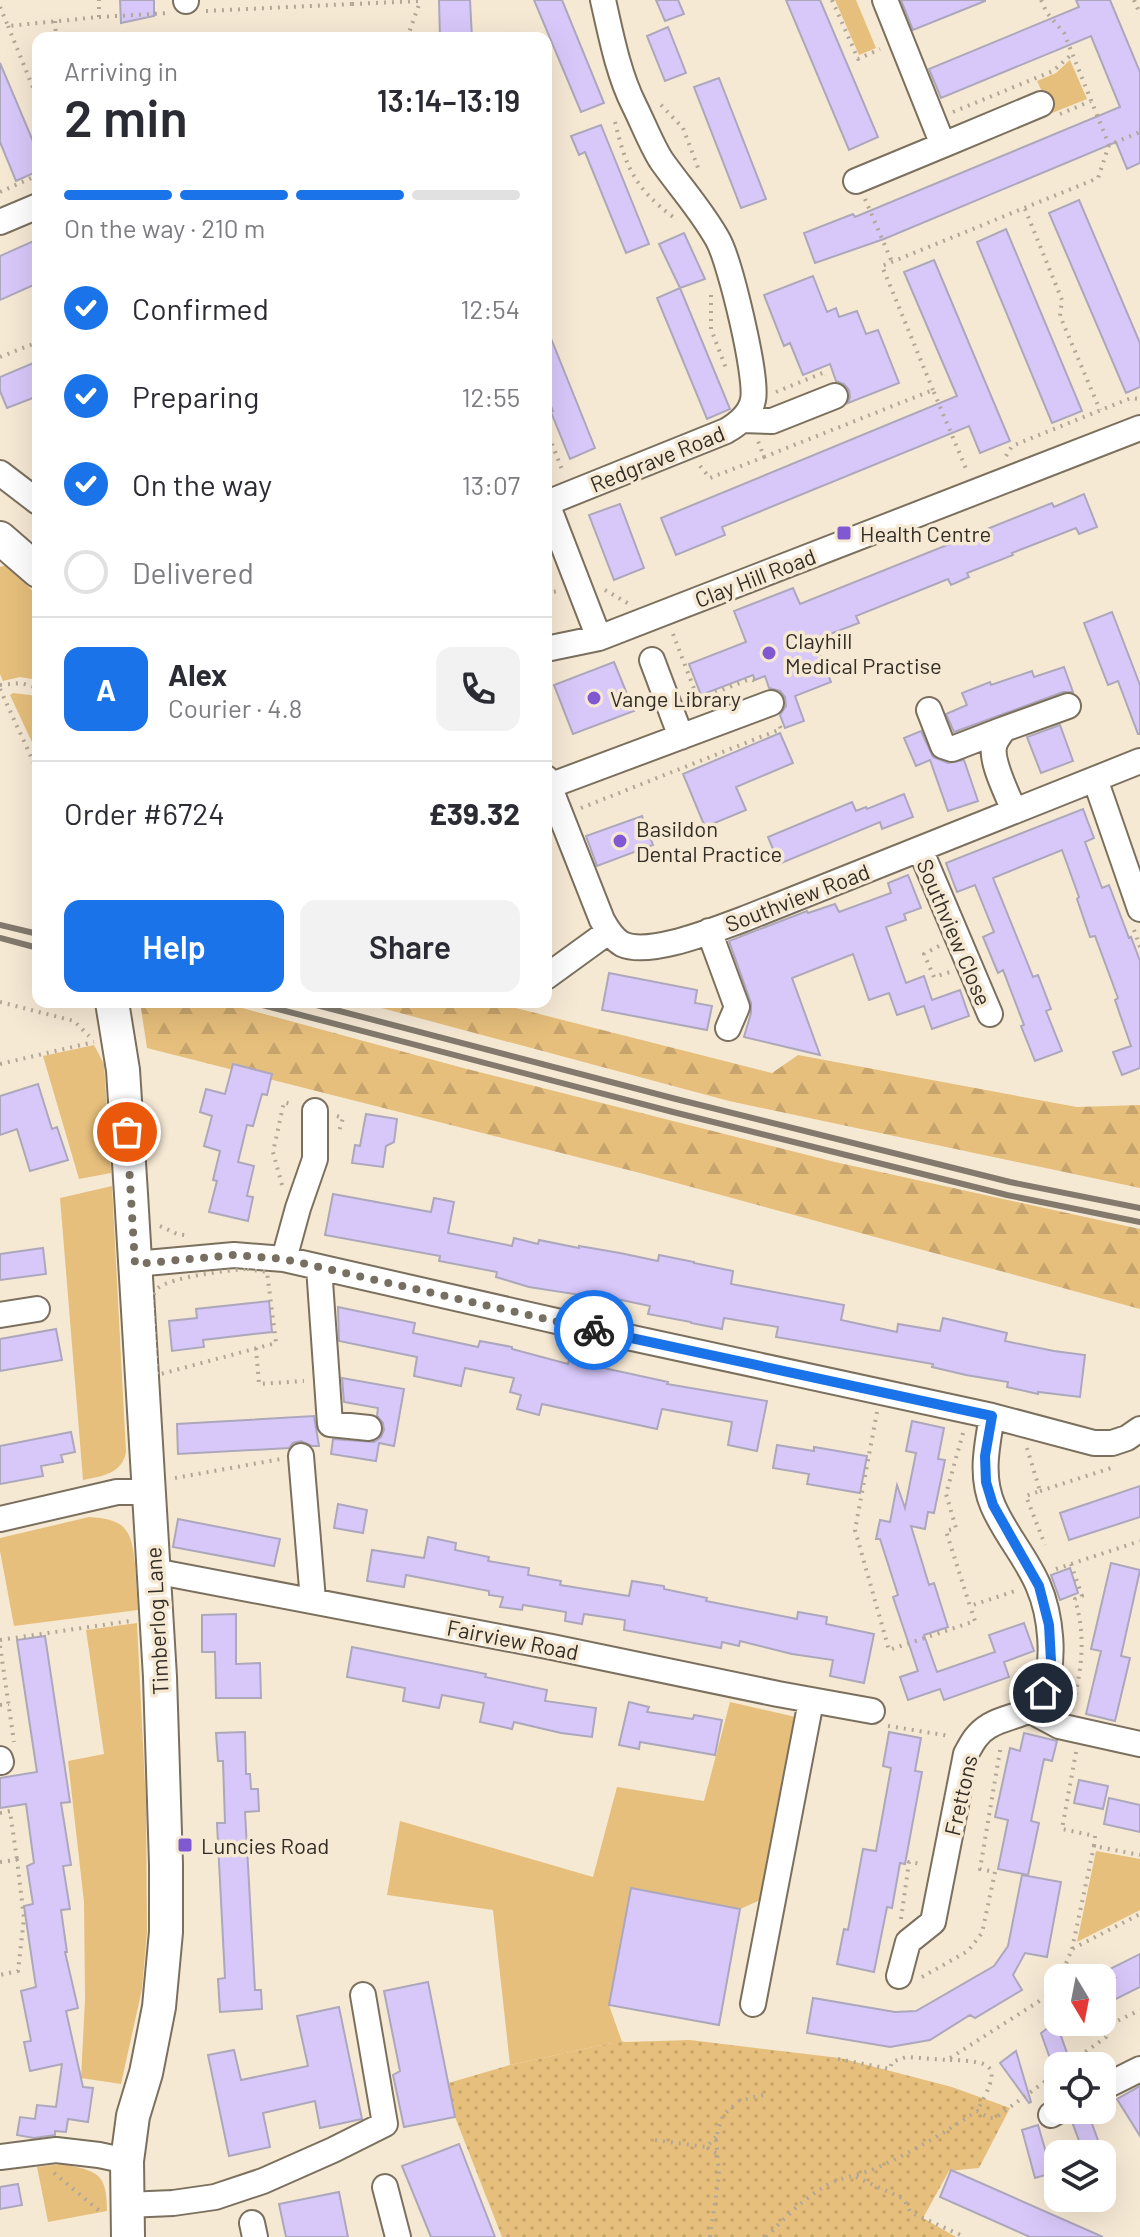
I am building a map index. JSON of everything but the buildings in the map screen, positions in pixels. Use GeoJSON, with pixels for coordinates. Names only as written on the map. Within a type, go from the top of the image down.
{"type":"FeatureCollection","features":[{"type":"Feature","properties":{"kind":"main road"},"geometry":{"type":"LineString","coordinates":[[0,538],[32,566]]}},
{"type":"Feature","properties":{"kind":"main road","name":"Timberlog Lane"},"geometry":{"type":"LineString","coordinates":[[113,1008],[123,1070],[135,1264],[155,1486],[154,1571],[166,1864],[166,1932],[159,2007],[146,2073],[133,2116],[122,2221]]}},
{"type":"Feature","properties":{"kind":"street","name":"Redgrave Road"},"geometry":{"type":"LineString","coordinates":[[552,500],[726,431],[742,420],[753,399],[749,355],[726,260],[710,227],[659,156],[632,102],[616,55],[603,0]]}},
{"type":"Feature","properties":{"kind":"street"},"geometry":{"type":"LineString","coordinates":[[885,0],[943,145]]}},
{"type":"Feature","properties":{"kind":"street"},"geometry":{"type":"LineString","coordinates":[[856,181],[1041,104]]}},
{"type":"Feature","properties":{"kind":"street"},"geometry":{"type":"LineString","coordinates":[[0,222],[32,209]]}},
{"type":"Feature","properties":{"kind":"street"},"geometry":{"type":"LineString","coordinates":[[742,420],[772,421],[835,396]]}},
{"type":"Feature","properties":{"kind":"street","name":"Clay Hill Road"},"geometry":{"type":"LineString","coordinates":[[552,648],[599,638],[1140,428]]}},
{"type":"Feature","properties":{"kind":"street"},"geometry":{"type":"LineString","coordinates":[[0,473],[32,497]]}},
{"type":"Feature","properties":{"kind":"street"},"geometry":{"type":"LineString","coordinates":[[552,517],[599,638]]}},
{"type":"Feature","properties":{"kind":"street"},"geometry":{"type":"LineString","coordinates":[[652,660],[681,737]]}},
{"type":"Feature","properties":{"kind":"street"},"geometry":{"type":"LineString","coordinates":[[552,781],[771,703]]}},
{"type":"Feature","properties":{"kind":"street"},"geometry":{"type":"LineString","coordinates":[[929,710],[943,746],[952,749],[1068,706]]}},
{"type":"Feature","properties":{"kind":"street"},"geometry":{"type":"LineString","coordinates":[[1004,729],[993,748],[994,758],[1014,811]]}},
{"type":"Feature","properties":{"kind":"street","name":"Southview Road"},"geometry":{"type":"LineString","coordinates":[[608,932],[619,943],[635,948],[709,931],[1140,761]]}},
{"type":"Feature","properties":{"kind":"street"},"geometry":{"type":"LineString","coordinates":[[1095,779],[1135,913]]}},
{"type":"Feature","properties":{"kind":"street"},"geometry":{"type":"LineString","coordinates":[[552,792],[608,932],[552,973]]}},
{"type":"Feature","properties":{"kind":"street","name":"Southview Close"},"geometry":{"type":"LineString","coordinates":[[920,849],[990,1014]]}},
{"type":"Feature","properties":{"kind":"street"},"geometry":{"type":"LineString","coordinates":[[709,931],[737,1007],[728,1028]]}},
{"type":"Feature","properties":{"kind":"street"},"geometry":{"type":"LineString","coordinates":[[284,1259],[315,1159],[315,1111]]}},
{"type":"Feature","properties":{"kind":"street"},"geometry":{"type":"LineString","coordinates":[[135,1264],[234,1255],[284,1259],[624,1337],[992,1416],[1094,1443],[1112,1443],[1140,1429]]}},
{"type":"Feature","properties":{"kind":"street"},"geometry":{"type":"LineString","coordinates":[[319,1267],[330,1424],[369,1428]]}},
{"type":"Feature","properties":{"kind":"street"},"geometry":{"type":"LineString","coordinates":[[0,1315],[37,1309]]}},
{"type":"Feature","properties":{"kind":"street"},"geometry":{"type":"LineString","coordinates":[[992,1416],[985,1456],[989,1494],[1039,1586],[1049,1625],[1051,1661],[1043,1693],[1031,1711],[1059,1726],[1140,1744]]}},
{"type":"Feature","properties":{"kind":"street"},"geometry":{"type":"LineString","coordinates":[[301,1456],[313,1600]]}},
{"type":"Feature","properties":{"kind":"street"},"geometry":{"type":"LineString","coordinates":[[0,1519],[155,1486]]}},
{"type":"Feature","properties":{"kind":"street","name":"Fairview Road"},"geometry":{"type":"LineString","coordinates":[[154,1571],[313,1600],[811,1701],[878,1718]]}},
{"type":"Feature","properties":{"kind":"street"},"geometry":{"type":"LineString","coordinates":[[753,2004],[811,1701]]}},
{"type":"Feature","properties":{"kind":"street","name":"Frettons"},"geometry":{"type":"LineString","coordinates":[[899,1976],[908,1942],[933,1922],[966,1754],[976,1737],[989,1726],[1031,1711]]}},
{"type":"Feature","properties":{"kind":"street"},"geometry":{"type":"LineString","coordinates":[[122,2221],[173,2203],[215,2197],[263,2181],[385,2124],[363,1995]]}},
{"type":"Feature","properties":{"kind":"street"},"geometry":{"type":"LineString","coordinates":[[1116,2081],[1140,2069]]}},
{"type":"Feature","properties":{"kind":"street"},"geometry":{"type":"LineString","coordinates":[[0,2157],[56,2150],[127,2161]]}},
{"type":"Feature","properties":{"kind":"street"},"geometry":{"type":"LineString","coordinates":[[385,2187],[398,2237]]}},
{"type":"Feature","properties":{"kind":"path"},"geometry":{"type":"LineString","coordinates":[[99,0],[99,17]]}},
{"type":"Feature","properties":{"kind":"path"},"geometry":{"type":"LineString","coordinates":[[832,0],[858,59],[890,45]]}},
{"type":"Feature","properties":{"kind":"path"},"geometry":{"type":"LineString","coordinates":[[969,476],[882,266],[1098,178],[1109,145],[1064,33],[1047,13],[1041,0]]}},
{"type":"Feature","properties":{"kind":"path"},"geometry":{"type":"LineString","coordinates":[[1134,0],[1140,14]]}},
{"type":"Feature","properties":{"kind":"path"},"geometry":{"type":"LineString","coordinates":[[8,26],[187,6],[421,1],[409,32]]}},
{"type":"Feature","properties":{"kind":"path"},"geometry":{"type":"LineString","coordinates":[[0,7],[32,85]]}},
{"type":"Feature","properties":{"kind":"path"},"geometry":{"type":"LineString","coordinates":[[55,21],[56,32]]}},
{"type":"Feature","properties":{"kind":"path"},"geometry":{"type":"LineString","coordinates":[[943,116],[1053,71],[1072,54]]}},
{"type":"Feature","properties":{"kind":"path"},"geometry":{"type":"LineString","coordinates":[[612,113],[626,161],[642,191],[679,221]]}},
{"type":"Feature","properties":{"kind":"path"},"geometry":{"type":"LineString","coordinates":[[1109,145],[1140,132]]}},
{"type":"Feature","properties":{"kind":"path"},"geometry":{"type":"LineString","coordinates":[[0,192],[32,178]]}},
{"type":"Feature","properties":{"kind":"path"},"geometry":{"type":"LineString","coordinates":[[1025,209],[1062,300],[1060,316],[1100,410]]}},
{"type":"Feature","properties":{"kind":"path"},"geometry":{"type":"LineString","coordinates":[[711,288],[711,329],[727,371]]}},
{"type":"Feature","properties":{"kind":"path"},"geometry":{"type":"LineString","coordinates":[[0,357],[32,344]]}},
{"type":"Feature","properties":{"kind":"path"},"geometry":{"type":"LineString","coordinates":[[764,457],[933,390]]}},
{"type":"Feature","properties":{"kind":"path"},"geometry":{"type":"LineString","coordinates":[[1001,464],[1012,446],[1131,398],[1140,399]]}},
{"type":"Feature","properties":{"kind":"path"},"geometry":{"type":"LineString","coordinates":[[552,444],[568,483]]}},
{"type":"Feature","properties":{"kind":"path"},"geometry":{"type":"LineString","coordinates":[[594,583],[635,607]]}},
{"type":"Feature","properties":{"kind":"path"},"geometry":{"type":"LineString","coordinates":[[32,686],[21,683],[0,687],[32,759]]}},
{"type":"Feature","properties":{"kind":"path"},"geometry":{"type":"LineString","coordinates":[[1135,913],[1140,947]]}},
{"type":"Feature","properties":{"kind":"path"},"geometry":{"type":"LineString","coordinates":[[941,941],[938,947],[924,954],[934,977],[953,972],[959,974]]}},
{"type":"Feature","properties":{"kind":"path"},"geometry":{"type":"LineString","coordinates":[[0,1002],[74,1021],[96,1042],[0,1064]]}},
{"type":"Feature","properties":{"kind":"path"},"geometry":{"type":"LineString","coordinates":[[282,1186],[273,1152],[284,1102],[343,1118],[339,1132]]}},
{"type":"Feature","properties":{"kind":"path"},"geometry":{"type":"LineString","coordinates":[[152,1220],[177,1234],[193,1236]]}},
{"type":"Feature","properties":{"kind":"path"},"geometry":{"type":"LineString","coordinates":[[226,1270],[267,1272],[276,1343],[256,1348],[157,1375],[152,1299],[155,1291],[169,1282],[226,1270]]}},
{"type":"Feature","properties":{"kind":"path"},"geometry":{"type":"LineString","coordinates":[[256,1348],[259,1384],[303,1381]]}},
{"type":"Feature","properties":{"kind":"path"},"geometry":{"type":"LineString","coordinates":[[879,1402],[855,1530],[889,1650],[975,1621],[946,1531],[956,1528],[946,1494],[962,1436],[960,1424]]}},
{"type":"Feature","properties":{"kind":"path"},"geometry":{"type":"LineString","coordinates":[[1025,1442],[1040,1491]]}},
{"type":"Feature","properties":{"kind":"path"},"geometry":{"type":"LineString","coordinates":[[155,1486],[301,1456]]}},
{"type":"Feature","properties":{"kind":"path"},"geometry":{"type":"LineString","coordinates":[[1048,1555],[1026,1496],[1111,1467]]}},
{"type":"Feature","properties":{"kind":"path"},"geometry":{"type":"LineString","coordinates":[[1054,1570],[1140,1541]]}},
{"type":"Feature","properties":{"kind":"path"},"geometry":{"type":"LineString","coordinates":[[1071,1564],[1082,1596],[1075,1599],[1083,1646],[1071,1716]]}},
{"type":"Feature","properties":{"kind":"path"},"geometry":{"type":"LineString","coordinates":[[970,1606],[1015,1591],[1020,1603]]}},
{"type":"Feature","properties":{"kind":"path"},"geometry":{"type":"LineString","coordinates":[[0,1760],[17,1760],[0,1643],[143,1619]]}},
{"type":"Feature","properties":{"kind":"path"},"geometry":{"type":"LineString","coordinates":[[0,1705],[9,1704]]}},
{"type":"Feature","properties":{"kind":"path"},"geometry":{"type":"LineString","coordinates":[[878,1718],[959,1738]]}},
{"type":"Feature","properties":{"kind":"path"},"geometry":{"type":"LineString","coordinates":[[899,1976],[910,1984],[968,1951],[982,1933],[995,1872],[980,1869],[1003,1735]]}},
{"type":"Feature","properties":{"kind":"path"},"geometry":{"type":"LineString","coordinates":[[1066,1964],[1072,1949],[1095,1836],[1062,1829],[1078,1742]]}},
{"type":"Feature","properties":{"kind":"path"},"geometry":{"type":"LineString","coordinates":[[0,1813],[10,1811],[24,1918],[18,1971],[0,1975]]}},
{"type":"Feature","properties":{"kind":"path"},"geometry":{"type":"LineString","coordinates":[[1094,1846],[1140,1855]]}},
{"type":"Feature","properties":{"kind":"path"},"geometry":{"type":"LineString","coordinates":[[0,1862],[17,1860]]}},
{"type":"Feature","properties":{"kind":"path"},"geometry":{"type":"LineString","coordinates":[[900,1921],[909,1862],[931,1866]]}},
{"type":"Feature","properties":{"kind":"path"},"geometry":{"type":"LineString","coordinates":[[1072,1949],[1140,1914]]}},
{"type":"Feature","properties":{"kind":"path"},"geometry":{"type":"LineString","coordinates":[[947,2060],[1044,1998]]}},
{"type":"Feature","properties":{"kind":"path"},"geometry":{"type":"LineString","coordinates":[[1085,2052],[1106,2037],[1109,2025],[1140,2010]]}},
{"type":"Feature","properties":{"kind":"path"},"geometry":{"type":"LineString","coordinates":[[766,2237],[800,2204],[831,2183],[870,2171],[930,2142],[977,2111],[992,2077],[986,2065],[976,2061],[906,2057],[892,2062],[890,2069],[838,2059]]}},
{"type":"Feature","properties":{"kind":"path"},"geometry":{"type":"LineString","coordinates":[[977,2111],[995,2118],[1044,2082]]}},
{"type":"Feature","properties":{"kind":"path"},"geometry":{"type":"LineString","coordinates":[[710,2237],[719,2175],[716,2137],[723,2115],[739,2101],[768,2094]]}},
{"type":"Feature","properties":{"kind":"path"},"geometry":{"type":"LineString","coordinates":[[706,2147],[716,2137]]}},
{"type":"Feature","properties":{"kind":"path"},"geometry":{"type":"LineString","coordinates":[[655,2140],[706,2147],[718,2154]]}},
{"type":"Feature","properties":{"kind":"path"},"geometry":{"type":"LineString","coordinates":[[55,2173],[122,2221]]}},
{"type":"Feature","properties":{"kind":"path"},"geometry":{"type":"LineString","coordinates":[[854,2175],[904,2199],[910,2212],[965,2237]]}},
{"type":"Feature","properties":{"kind":"green space"},"geometry":{"type":"Polygon","coordinates":[[[835,0],[856,0],[876,48],[859,55],[835,0]]]}},
{"type":"Feature","properties":{"kind":"green space"},"geometry":{"type":"Polygon","coordinates":[[[1070,60],[1087,99],[1052,113],[1037,81],[1056,73],[1070,60]]]}},
{"type":"Feature","properties":{"kind":"green space"},"geometry":{"type":"Polygon","coordinates":[[[6,565],[32,590],[32,679],[20,677],[3,681],[0,674],[0,567],[6,565]]]}},
{"type":"Feature","properties":{"kind":"green space"},"geometry":{"type":"Polygon","coordinates":[[[10,695],[32,695],[32,742],[10,695]]]}},
{"type":"Feature","properties":{"kind":"green space"},"geometry":{"type":"Polygon","coordinates":[[[141,1008],[242,1008],[467,1069],[835,1162],[1140,1229],[1140,1309],[640,1173],[147,1048],[141,1008]]]}},
{"type":"Feature","properties":{"kind":"green space"},"geometry":{"type":"Polygon","coordinates":[[[381,1008],[516,1008],[772,1073],[798,1055],[1077,1107],[1140,1105],[1140,1188],[729,1101],[381,1008]]]}},
{"type":"Feature","properties":{"kind":"green space"},"geometry":{"type":"Polygon","coordinates":[[[94,1045],[104,1064],[111,1173],[79,1179],[43,1056],[94,1045]]]}},
{"type":"Feature","properties":{"kind":"green space"},"geometry":{"type":"Polygon","coordinates":[[[112,1186],[126,1452],[116,1469],[83,1480],[60,1198],[112,1186]]]}},
{"type":"Feature","properties":{"kind":"green space"},"geometry":{"type":"Polygon","coordinates":[[[89,1517],[111,1520],[129,1535],[134,1553],[138,1610],[14,1626],[0,1538],[89,1517]]]}},
{"type":"Feature","properties":{"kind":"green space"},"geometry":{"type":"Polygon","coordinates":[[[137,1623],[146,1804],[147,1932],[142,1989],[121,2084],[81,2078],[85,1999],[84,1902],[68,1761],[104,1754],[86,1630],[137,1623]]]}},
{"type":"Feature","properties":{"kind":"green space"},"geometry":{"type":"Polygon","coordinates":[[[730,1702],[800,1718],[774,1894],[740,1909],[631,1889],[609,2005],[672,2184],[612,2043],[510,2065],[493,1910],[387,1895],[400,1821],[593,1877],[617,1787],[704,1801],[730,1702]]]}},
{"type":"Feature","properties":{"kind":"green space"},"geometry":{"type":"Polygon","coordinates":[[[1096,1851],[1140,1859],[1140,1910],[1077,1942],[1096,1851]]]}},
{"type":"Feature","properties":{"kind":"green space"},"geometry":{"type":"Polygon","coordinates":[[[690,2040],[840,2058],[952,2087],[1010,2108],[979,2168],[949,2171],[923,2218],[956,2237],[502,2237],[445,2084],[510,2065],[621,2041],[690,2040]]]}},
{"type":"Feature","properties":{"kind":"green space"},"geometry":{"type":"Polygon","coordinates":[[[62,2164],[98,2176],[105,2188],[107,2211],[48,2222],[37,2167],[62,2164]]]}},
{"type":"Feature","properties":{"kind":"railway"},"geometry":{"type":"LineString","coordinates":[[0,925],[32,933]]}},
{"type":"Feature","properties":{"kind":"railway"},"geometry":{"type":"LineString","coordinates":[[0,938],[32,946]]}},
{"type":"Feature","properties":{"kind":"railway"},"geometry":{"type":"LineString","coordinates":[[274,1008],[1007,1195],[1140,1222]]}},
{"type":"Feature","properties":{"kind":"railway"},"geometry":{"type":"LineString","coordinates":[[328,1008],[1010,1182],[1140,1208]]}},
{"type":"Feature","properties":{"kind":"way so far"},"geometry":{"type":"LineString","coordinates":[[127,1132],[135,1264],[234,1255],[284,1259],[594,1330]]}},
{"type":"Feature","properties":{"kind":"place","name":"Health Centre"},"geometry":{"type":"Point","coordinates":[844,533]}},
{"type":"Feature","properties":{"kind":"place","name":"Clayhill Medical Practise"},"geometry":{"type":"Point","coordinates":[769,653]}},
{"type":"Feature","properties":{"kind":"place","name":"Vange Library"},"geometry":{"type":"Point","coordinates":[594,698]}},
{"type":"Feature","properties":{"kind":"place","name":"Basildon Dental Practice"},"geometry":{"type":"Point","coordinates":[620,841]}},
{"type":"Feature","properties":{"kind":"place","name":"Luncies Road"},"geometry":{"type":"Point","coordinates":[185,1845]}},
{"type":"Feature","properties":{"kind":"route"},"geometry":{"type":"LineString","coordinates":[[594,1330],[992,1416],[985,1456],[986,1482],[993,1505],[1039,1586],[1049,1625],[1051,1661],[1043,1693]]}}]}
